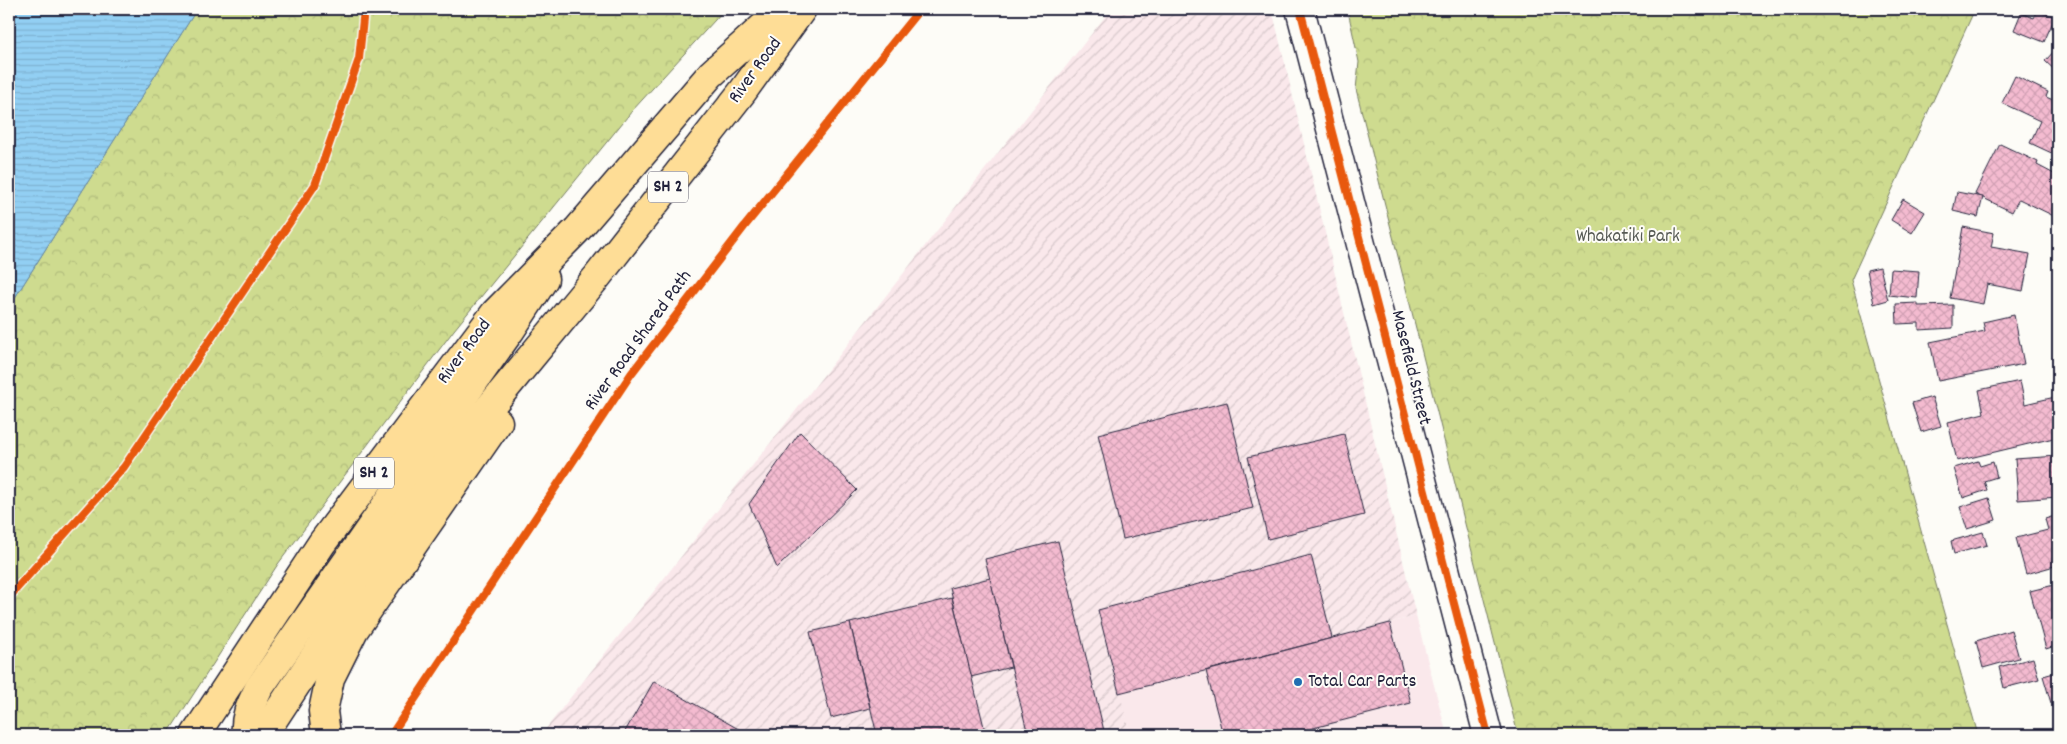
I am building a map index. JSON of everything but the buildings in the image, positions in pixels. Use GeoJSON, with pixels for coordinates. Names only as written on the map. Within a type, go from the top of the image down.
{"type":"FeatureCollection","features":[{"type":"Feature","properties":{"kind":"highway","name":"River Road"},"geometry":{"type":"LineString","coordinates":[[195,735],[322,543],[495,313],[577,230],[710,74],[783,9]]}},
{"type":"Feature","properties":{"kind":"highway","name":"River Road"},"geometry":{"type":"LineString","coordinates":[[263,735],[378,560],[461,442],[529,361],[743,91],[802,9]]}},
{"type":"Feature","properties":{"kind":"highway"},"geometry":{"type":"LineString","coordinates":[[246,735],[245,723],[249,708],[259,688],[390,499],[510,331],[577,230]]}},
{"type":"Feature","properties":{"kind":"highway"},"geometry":{"type":"LineString","coordinates":[[326,735],[323,711],[330,678],[354,630],[508,409],[529,361]]}},
{"type":"Feature","properties":{"kind":"street","name":"Masefield Street"},"geometry":{"type":"LineString","coordinates":[[1300,9],[1488,735]]}},
{"type":"Feature","properties":{"kind":"shaded area"},"geometry":{"type":"Polygon","coordinates":[[[1111,9],[1272,9],[1416,616],[1120,693],[1130,735],[541,735],[1111,9]]]}},
{"type":"Feature","properties":{"kind":"shaded area","name":"Total Car Parts"},"geometry":{"type":"Polygon","coordinates":[[[1416,616],[1447,735],[1130,735],[1119,693],[1416,616]]]}},
{"type":"Feature","properties":{"kind":"green space"},"geometry":{"type":"Polygon","coordinates":[[[197,9],[725,9],[632,111],[454,330],[278,564],[167,735],[9,735],[9,307],[197,9]]]}},
{"type":"Feature","properties":{"kind":"green space","name":"Whakatiki Park"},"geometry":{"type":"Polygon","coordinates":[[[1356,9],[1975,9],[1851,280],[1978,735],[1518,735],[1356,89],[1359,62],[1348,11],[1356,9]]]}},
{"type":"Feature","properties":{"kind":"water"},"geometry":{"type":"Polygon","coordinates":[[[9,9],[197,9],[9,307],[9,9]]]}},
{"type":"Feature","properties":{"kind":"cycle path"},"geometry":{"type":"LineString","coordinates":[[9,597],[124,467],[315,185],[359,59],[364,9]]}},
{"type":"Feature","properties":{"kind":"cycle path","name":"River Road Shared Path"},"geometry":{"type":"LineString","coordinates":[[391,735],[631,374],[744,227],[920,9]]}},
{"type":"Feature","properties":{"kind":"cycle path"},"geometry":{"type":"LineString","coordinates":[[1300,9],[1488,735]]}},
{"type":"Feature","properties":{"kind":"place","name":"Total Car Parts"},"geometry":{"type":"Point","coordinates":[1298,682]}}]}
